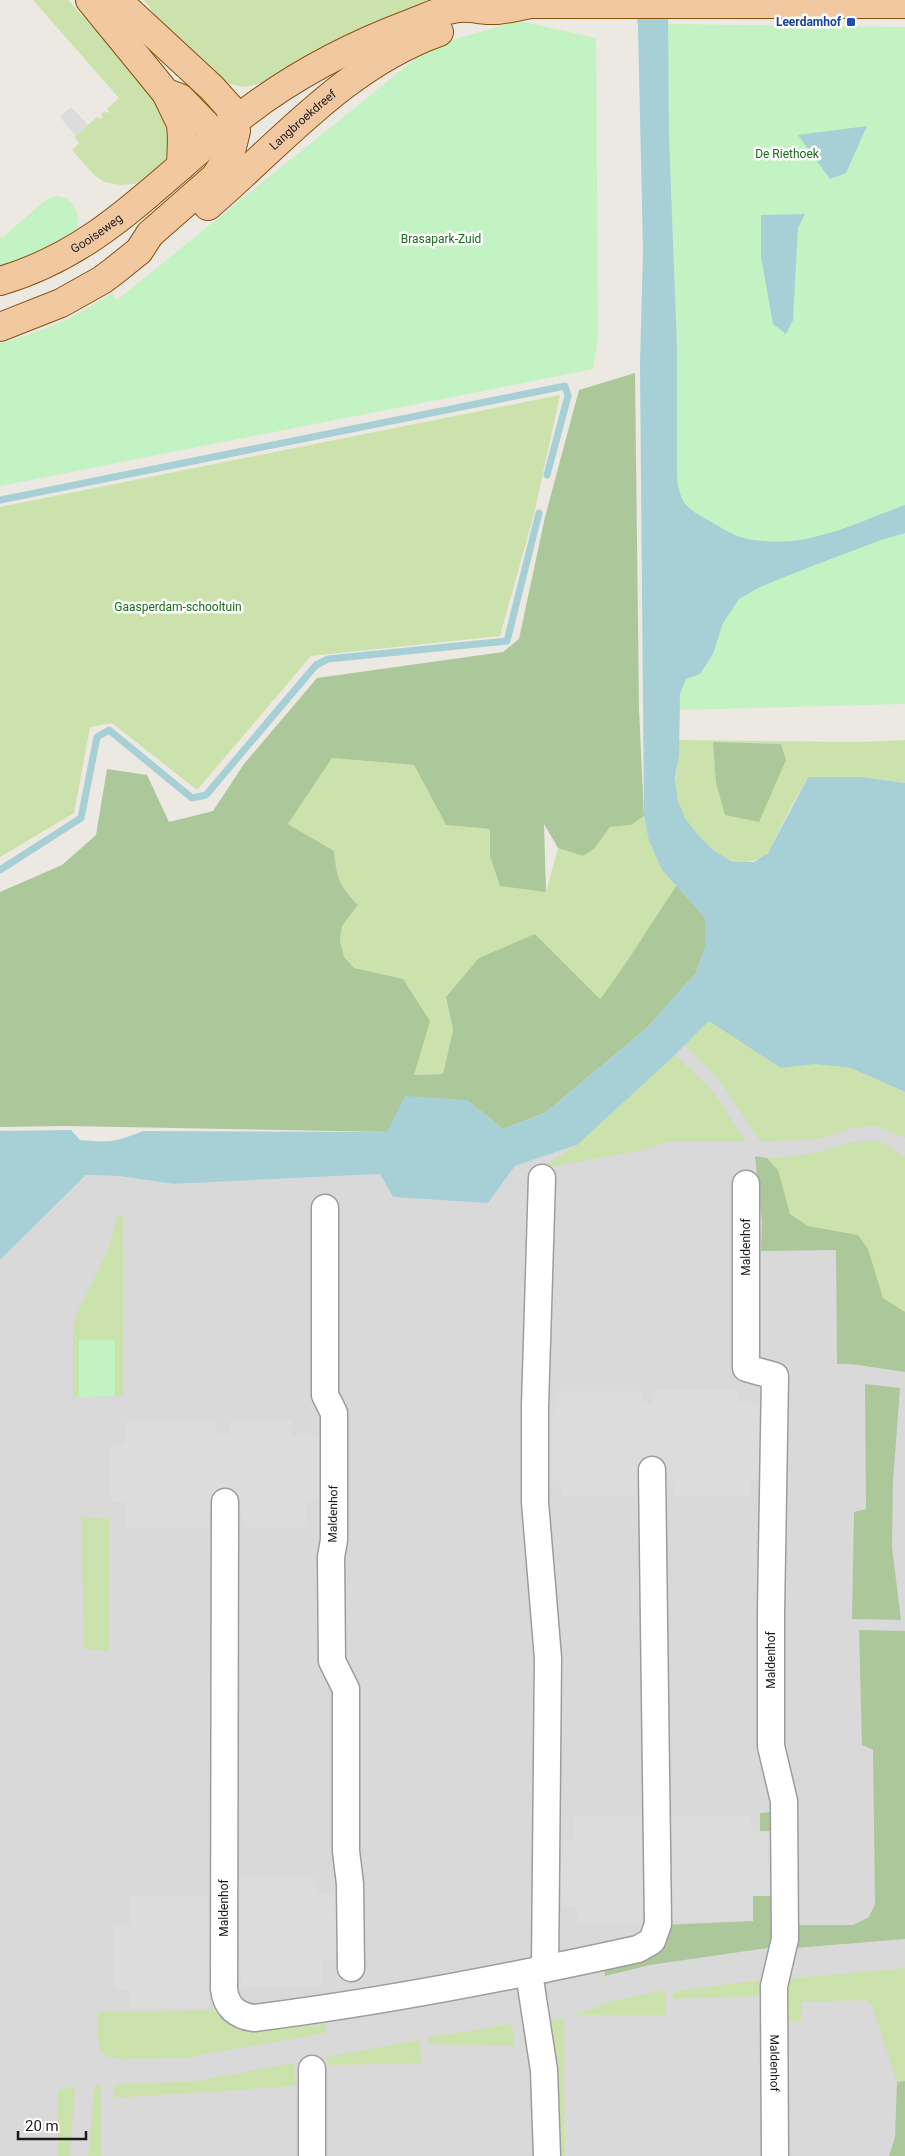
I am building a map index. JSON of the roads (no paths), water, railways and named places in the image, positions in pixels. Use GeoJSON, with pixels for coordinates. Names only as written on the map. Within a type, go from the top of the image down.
{"type":"FeatureCollection","features":[{"type":"Feature","properties":{"kind":"main road"},"geometry":{"type":"LineString","coordinates":[[90,0],[166,93],[181,124],[182,149],[180,166]]}},
{"type":"Feature","properties":{"kind":"main road","name":"Langbroekdreef"},"geometry":{"type":"LineString","coordinates":[[117,0],[212,88],[246,96],[272,94],[328,61],[366,42],[428,16],[459,8],[496,10],[531,4],[583,3],[905,4]]}},
{"type":"Feature","properties":{"kind":"main road","name":"Langbroekdreef"},"geometry":{"type":"LineString","coordinates":[[228,134],[244,149],[281,141],[344,85],[383,58],[417,40],[473,22],[496,10]]}},
{"type":"Feature","properties":{"kind":"main road"},"geometry":{"type":"LineString","coordinates":[[0,327],[43,311],[102,280],[139,251],[150,234],[220,172],[230,155],[228,134],[230,108],[212,88]]}},
{"type":"Feature","properties":{"kind":"main road"},"geometry":{"type":"LineString","coordinates":[[166,93],[180,98],[228,134]]}},
{"type":"Feature","properties":{"kind":"main road","name":"Gooiseweg"},"geometry":{"type":"LineString","coordinates":[[0,281],[36,269],[88,241],[118,220],[180,166],[228,134],[272,94]]}},
{"type":"Feature","properties":{"kind":"main road"},"geometry":{"type":"LineString","coordinates":[[139,251],[162,246],[281,141]]}},
{"type":"Feature","properties":{"kind":"street"},"geometry":{"type":"LineString","coordinates":[[542,1178],[535,1416],[535,1502],[548,1658],[537,1971],[544,2070],[546,2156]]}},
{"type":"Feature","properties":{"kind":"street","name":"Maldenhof"},"geometry":{"type":"LineString","coordinates":[[746,1184],[746,1368],[775,1376],[771,1612],[772,1746],[784,1801],[785,1939],[774,1986],[775,2156]]}},
{"type":"Feature","properties":{"kind":"street","name":"Maldenhof"},"geometry":{"type":"LineString","coordinates":[[324,1208],[325,1395],[334,1413],[334,1540],[331,1557],[332,1661],[346,1689],[346,1851],[350,1884],[351,1968]]}},
{"type":"Feature","properties":{"kind":"street","name":"Maldenhof"},"geometry":{"type":"LineString","coordinates":[[225,1502],[225,1999],[237,2014],[254,2018],[324,2009],[537,1971],[638,1949],[652,1941],[656,1933],[652,1470]]}},
{"type":"Feature","properties":{"kind":"street"},"geometry":{"type":"LineString","coordinates":[[312,2069],[312,2156]]}},
{"type":"Feature","properties":{"kind":"water"},"geometry":{"type":"Polygon","coordinates":[[[634,0],[668,0],[669,136],[677,345],[677,475],[683,500],[691,510],[736,536],[762,541],[783,542],[804,539],[844,528],[905,505],[905,533],[807,568],[760,587],[739,599],[723,623],[713,654],[700,674],[686,679],[680,694],[679,755],[675,778],[678,801],[685,818],[697,834],[713,850],[731,861],[754,862],[768,853],[808,777],[862,777],[905,783],[905,1092],[851,1068],[815,1064],[781,1068],[709,1021],[675,1055],[577,1145],[515,1166],[488,1203],[393,1197],[380,1174],[173,1184],[119,1176],[86,1175],[0,1260],[0,1131],[71,1130],[80,1140],[98,1141],[112,1141],[143,1131],[387,1132],[405,1096],[467,1100],[503,1129],[545,1113],[647,1028],[696,973],[705,948],[705,918],[662,870],[649,841],[644,816],[640,364],[643,251],[638,26],[634,0]]]}},
{"type":"Feature","properties":{"kind":"water"},"geometry":{"type":"Polygon","coordinates":[[[867,126],[846,173],[830,179],[798,135],[867,126]]]}},
{"type":"Feature","properties":{"kind":"water"},"geometry":{"type":"Polygon","coordinates":[[[805,214],[798,228],[793,320],[786,334],[773,324],[761,257],[761,215],[805,214]]]}},
{"type":"Feature","properties":{"kind":"waterway"},"geometry":{"type":"LineString","coordinates":[[0,500],[565,386],[568,396],[547,475]]}},
{"type":"Feature","properties":{"kind":"waterway"},"geometry":{"type":"LineString","coordinates":[[0,870],[81,818],[97,737],[109,730],[192,798],[206,795],[316,665],[328,659],[507,641],[539,513]]}},
{"type":"Feature","properties":{"kind":"place","name":"Leerdamhof"},"geometry":{"type":"Point","coordinates":[851,22]}},
{"type":"Feature","properties":{"kind":"park label","name":"De Riethoek"},"geometry":{"type":"Point","coordinates":[787,154]}},
{"type":"Feature","properties":{"kind":"park label","name":"Brasapark-Zuid"},"geometry":{"type":"Point","coordinates":[441,239]}},
{"type":"Feature","properties":{"kind":"park label","name":"Gaasperdam-schooltuin"},"geometry":{"type":"Point","coordinates":[178,607]}}]}
